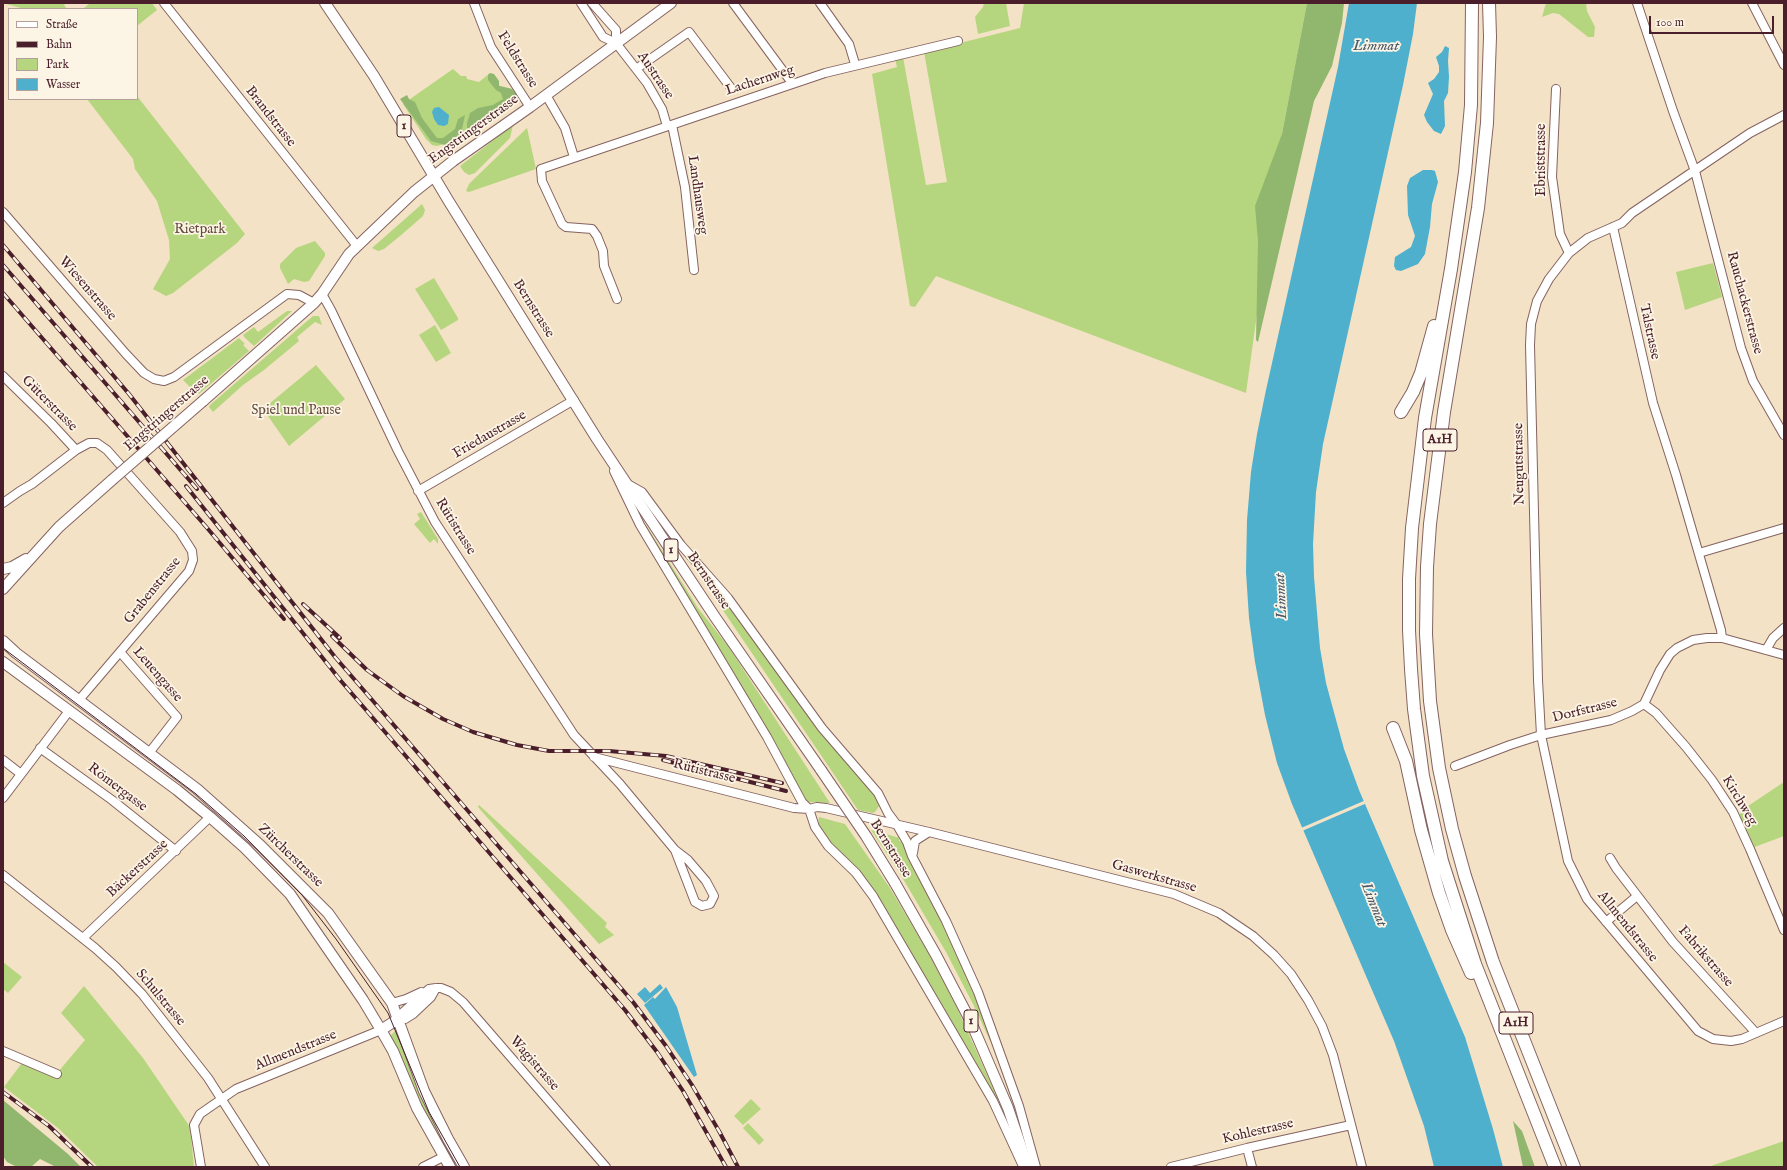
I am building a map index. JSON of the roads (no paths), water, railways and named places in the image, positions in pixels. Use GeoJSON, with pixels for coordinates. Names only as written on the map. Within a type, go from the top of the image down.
{"type":"FeatureCollection","features":[{"type":"Feature","properties":{"kind":"highway","name":"A1H"},"geometry":{"type":"LineString","coordinates":[[1472,3],[1471,106],[1465,172],[1451,269],[1426,418],[1412,528],[1409,579],[1409,630],[1414,709],[1420,757],[1430,807],[1452,894],[1475,964],[1555,1167]]}},
{"type":"Feature","properties":{"kind":"highway","name":"A1H"},"geometry":{"type":"LineString","coordinates":[[1489,3],[1490,37],[1487,123],[1478,208],[1444,412],[1430,524],[1427,567],[1426,634],[1430,701],[1439,768],[1452,829],[1465,876],[1493,962],[1574,1167]]}},
{"type":"Feature","properties":{"kind":"highway"},"geometry":{"type":"LineString","coordinates":[[1401,412],[1422,373],[1451,269]]}},
{"type":"Feature","properties":{"kind":"highway"},"geometry":{"type":"LineString","coordinates":[[1393,728],[1405,757],[1427,850],[1450,925],[1542,1133]]}},
{"type":"Feature","properties":{"kind":"main road","name":"Bernstrasse"},"geometry":{"type":"LineString","coordinates":[[326,3],[374,76],[434,176],[602,446],[715,617],[866,836],[895,883],[936,955],[971,1022],[1008,1108],[1028,1167]]}},
{"type":"Feature","properties":{"kind":"main road","name":"Engstringerstrasse"},"geometry":{"type":"LineString","coordinates":[[3,589],[16,577],[59,526],[314,303],[357,246],[414,192],[670,3]]}},
{"type":"Feature","properties":{"kind":"main road","name":"Engstringerstrasse"},"geometry":{"type":"LineString","coordinates":[[3,569],[17,565],[40,547]]}},
{"type":"Feature","properties":{"kind":"main road"},"geometry":{"type":"LineString","coordinates":[[3,580],[3,589]]}},
{"type":"Feature","properties":{"kind":"main road","name":"Zürcherstrasse"},"geometry":{"type":"LineString","coordinates":[[3,641],[150,753],[228,815],[318,903],[338,926],[392,1003],[424,1092],[464,1167]]}},
{"type":"Feature","properties":{"kind":"main road","name":"Zürcherstrasse"},"geometry":{"type":"LineString","coordinates":[[3,662],[177,790],[245,848],[290,894],[382,1030],[393,1051],[417,1108],[443,1157],[450,1167]]}},
{"type":"Feature","properties":{"kind":"main road"},"geometry":{"type":"LineString","coordinates":[[382,1030],[398,1019]]}},
{"type":"Feature","properties":{"kind":"street","name":"Brandstrasse"},"geometry":{"type":"LineString","coordinates":[[164,3],[357,246]]}},
{"type":"Feature","properties":{"kind":"street","name":"Feldstrasse"},"geometry":{"type":"LineString","coordinates":[[474,3],[491,47],[530,107]]}},
{"type":"Feature","properties":{"kind":"street"},"geometry":{"type":"LineString","coordinates":[[581,3],[603,37],[616,43],[616,30],[592,3]]}},
{"type":"Feature","properties":{"kind":"street"},"geometry":{"type":"LineString","coordinates":[[733,3],[792,83]]}},
{"type":"Feature","properties":{"kind":"street"},"geometry":{"type":"LineString","coordinates":[[820,3],[849,44],[856,64]]}},
{"type":"Feature","properties":{"kind":"street","name":"Rauchackerstrasse"},"geometry":{"type":"LineString","coordinates":[[1637,3],[1672,111],[1695,171],[1741,348],[1753,381],[1784,435]]}},
{"type":"Feature","properties":{"kind":"street"},"geometry":{"type":"LineString","coordinates":[[1752,3],[1784,65]]}},
{"type":"Feature","properties":{"kind":"street"},"geometry":{"type":"LineString","coordinates":[[636,70],[689,32],[731,88]]}},
{"type":"Feature","properties":{"kind":"street","name":"Lachernweg"},"geometry":{"type":"LineString","coordinates":[[617,298],[604,266],[603,251],[598,236],[592,229],[566,228],[562,224],[542,181],[541,169],[792,83],[856,64],[958,41]]}},
{"type":"Feature","properties":{"kind":"street","name":"Austrasse"},"geometry":{"type":"LineString","coordinates":[[616,43],[655,96],[669,125]]}},
{"type":"Feature","properties":{"kind":"street","name":"Ebriststrasse"},"geometry":{"type":"LineString","coordinates":[[1556,89],[1552,177],[1559,228],[1569,253]]}},
{"type":"Feature","properties":{"kind":"street"},"geometry":{"type":"LineString","coordinates":[[546,95],[565,128],[574,157]]}},
{"type":"Feature","properties":{"kind":"street"},"geometry":{"type":"LineString","coordinates":[[1613,227],[1622,223],[1632,213],[1750,133],[1784,115]]}},
{"type":"Feature","properties":{"kind":"street","name":"Landhausweg"},"geometry":{"type":"LineString","coordinates":[[669,125],[685,187],[694,270]]}},
{"type":"Feature","properties":{"kind":"street","name":"Wiesenstrasse"},"geometry":{"type":"LineString","coordinates":[[3,212],[126,354],[144,373],[154,379]]}},
{"type":"Feature","properties":{"kind":"street","name":"Neugutstrasse"},"geometry":{"type":"LineString","coordinates":[[1541,736],[1537,642],[1530,345],[1531,324],[1537,301],[1549,280],[1569,253],[1588,238],[1602,230],[1613,227]]}},
{"type":"Feature","properties":{"kind":"street","name":"Talstrasse"},"geometry":{"type":"LineString","coordinates":[[1613,227],[1649,388],[1699,553],[1722,638]]}},
{"type":"Feature","properties":{"kind":"street","name":"Engstringerstrasse"},"geometry":{"type":"LineString","coordinates":[[154,379],[164,381],[174,377],[287,294],[300,295],[314,303]]}},
{"type":"Feature","properties":{"kind":"street","name":"Rütistrasse"},"geometry":{"type":"LineString","coordinates":[[322,294],[332,310],[418,491],[435,522],[570,730],[620,784],[675,850]]}},
{"type":"Feature","properties":{"kind":"street","name":"Güterstrasse"},"geometry":{"type":"LineString","coordinates":[[3,376],[76,450]]}},
{"type":"Feature","properties":{"kind":"street","name":"Friedaustrasse"},"geometry":{"type":"LineString","coordinates":[[418,491],[574,400]]}},
{"type":"Feature","properties":{"kind":"street","name":"Grabenstrasse"},"geometry":{"type":"LineString","coordinates":[[3,503],[32,484],[76,450],[92,442],[97,443],[104,447],[180,532],[192,551],[193,560],[191,568],[79,700]]}},
{"type":"Feature","properties":{"kind":"street"},"geometry":{"type":"LineString","coordinates":[[602,446],[640,525],[767,738],[802,802],[809,809],[820,837],[856,873],[873,896],[993,1101],[1024,1167]]}},
{"type":"Feature","properties":{"kind":"street"},"geometry":{"type":"LineString","coordinates":[[626,483],[642,492],[681,545],[728,598],[805,706],[878,792],[888,813],[907,842],[912,856],[946,921],[978,992],[1019,1106],[1036,1167]]}},
{"type":"Feature","properties":{"kind":"street"},"geometry":{"type":"LineString","coordinates":[[1699,553],[1784,528]]}},
{"type":"Feature","properties":{"kind":"street"},"geometry":{"type":"LineString","coordinates":[[1766,650],[1773,638],[1784,628]]}},
{"type":"Feature","properties":{"kind":"street"},"geometry":{"type":"LineString","coordinates":[[1644,704],[1660,670],[1670,654],[1677,648],[1693,640],[1722,638],[1784,655]]}},
{"type":"Feature","properties":{"kind":"street","name":"Leuengasse"},"geometry":{"type":"LineString","coordinates":[[120,652],[177,717],[150,753]]}},
{"type":"Feature","properties":{"kind":"street","name":"Dorfstrasse"},"geometry":{"type":"LineString","coordinates":[[1455,766],[1510,745],[1541,736],[1611,720],[1623,716],[1644,704]]}},
{"type":"Feature","properties":{"kind":"street","name":"Kirchweg"},"geometry":{"type":"LineString","coordinates":[[1644,704],[1656,713],[1686,747],[1712,780],[1733,812],[1784,930]]}},
{"type":"Feature","properties":{"kind":"street"},"geometry":{"type":"LineString","coordinates":[[3,798],[69,711]]}},
{"type":"Feature","properties":{"kind":"street","name":"Allmendstrasse"},"geometry":{"type":"LineString","coordinates":[[1541,736],[1568,861],[1587,899],[1691,1024],[1698,1031],[1713,1039],[1722,1041],[1742,1039],[1784,1021]]}},
{"type":"Feature","properties":{"kind":"street","name":"Römergasse"},"geometry":{"type":"LineString","coordinates":[[40,748],[74,772],[176,851]]}},
{"type":"Feature","properties":{"kind":"street","name":"Rütistrasse"},"geometry":{"type":"LineString","coordinates":[[594,757],[794,808],[809,809]]}},
{"type":"Feature","properties":{"kind":"street"},"geometry":{"type":"LineString","coordinates":[[3,760],[20,774]]}},
{"type":"Feature","properties":{"kind":"street","name":"Gaswerkstrasse"},"geometry":{"type":"LineString","coordinates":[[809,809],[817,807],[826,808],[929,832],[1174,894],[1204,906],[1233,922],[1274,955],[1291,974],[1308,1000],[1322,1026],[1330,1048],[1362,1167]]}},
{"type":"Feature","properties":{"kind":"street","name":"Bäckerstrasse"},"geometry":{"type":"LineString","coordinates":[[83,938],[210,817]]}},
{"type":"Feature","properties":{"kind":"street"},"geometry":{"type":"LineString","coordinates":[[912,856],[914,844],[929,832]]}},
{"type":"Feature","properties":{"kind":"street"},"geometry":{"type":"LineString","coordinates":[[675,850],[688,860],[706,881],[714,896],[710,904],[702,906],[695,902],[675,850]]}},
{"type":"Feature","properties":{"kind":"street","name":"Fabrikstrasse"},"geometry":{"type":"LineString","coordinates":[[1610,858],[1673,942],[1756,1033]]}},
{"type":"Feature","properties":{"kind":"street","name":"Schulstrasse"},"geometry":{"type":"LineString","coordinates":[[3,875],[83,938],[116,967],[142,994],[208,1078],[264,1167]]}},
{"type":"Feature","properties":{"kind":"street"},"geometry":{"type":"LineString","coordinates":[[1606,922],[1637,896]]}},
{"type":"Feature","properties":{"kind":"street"},"geometry":{"type":"LineString","coordinates":[[392,1003],[410,998],[432,988]]}},
{"type":"Feature","properties":{"kind":"street"},"geometry":{"type":"LineString","coordinates":[[398,1019],[401,1014],[432,988]]}},
{"type":"Feature","properties":{"kind":"street","name":"Wagistrasse"},"geometry":{"type":"LineString","coordinates":[[432,988],[449,990],[463,1002],[606,1167]]}},
{"type":"Feature","properties":{"kind":"street","name":"Allmendstrasse"},"geometry":{"type":"LineString","coordinates":[[201,1167],[194,1125],[200,1114],[236,1089],[382,1030]]}},
{"type":"Feature","properties":{"kind":"street"},"geometry":{"type":"LineString","coordinates":[[3,1051],[57,1074]]}},
{"type":"Feature","properties":{"kind":"street","name":"Kohlestrasse"},"geometry":{"type":"LineString","coordinates":[[1171,1167],[1247,1148],[1351,1125]]}},
{"type":"Feature","properties":{"kind":"street"},"geometry":{"type":"LineString","coordinates":[[1247,1148],[1252,1167]]}},
{"type":"Feature","properties":{"kind":"street"},"geometry":{"type":"LineString","coordinates":[[423,1167],[443,1157]]}},
{"type":"Feature","properties":{"kind":"water","name":"Limmat"},"geometry":{"type":"Polygon","coordinates":[[[1349,3],[1417,3],[1413,34],[1403,85],[1323,444],[1316,492],[1313,544],[1314,577],[1320,648],[1326,683],[1344,749],[1359,790],[1465,1037],[1503,1167],[1434,1167],[1424,1126],[1394,1041],[1292,804],[1277,763],[1265,715],[1255,662],[1249,618],[1246,572],[1247,520],[1251,472],[1257,434],[1338,67],[1349,3]]]}},
{"type":"Feature","properties":{"kind":"water"},"geometry":{"type":"Polygon","coordinates":[[[1445,46],[1449,48],[1449,77],[1448,93],[1444,101],[1445,126],[1441,134],[1434,131],[1424,115],[1433,94],[1428,83],[1434,79],[1439,72],[1436,57],[1442,52],[1445,46]]]}},
{"type":"Feature","properties":{"kind":"water"},"geometry":{"type":"Polygon","coordinates":[[[439,107],[449,115],[448,124],[444,126],[438,125],[432,112],[434,108],[439,107]]]}},
{"type":"Feature","properties":{"kind":"water"},"geometry":{"type":"Polygon","coordinates":[[[1423,170],[1435,171],[1438,182],[1432,204],[1430,227],[1425,254],[1418,264],[1401,271],[1396,270],[1394,266],[1395,257],[1411,247],[1415,236],[1408,215],[1407,186],[1410,178],[1423,170]]]}},
{"type":"Feature","properties":{"kind":"water"},"geometry":{"type":"Polygon","coordinates":[[[660,984],[663,988],[645,1003],[637,994],[645,987],[650,993],[660,984]]]}},
{"type":"Feature","properties":{"kind":"water"},"geometry":{"type":"Polygon","coordinates":[[[666,987],[677,1007],[697,1075],[694,1077],[644,1005],[653,997],[655,999],[666,987]]]}},
{"type":"Feature","properties":{"kind":"tram line"},"geometry":{"type":"LineString","coordinates":[[3,648],[196,794],[244,836],[302,895],[336,939],[388,1013],[429,1112],[460,1167]]}},
{"type":"Feature","properties":{"kind":"railway"},"geometry":{"type":"LineString","coordinates":[[3,245],[129,394],[335,657],[633,1002],[666,1046],[692,1085],[738,1167]]}},
{"type":"Feature","properties":{"kind":"railway"},"geometry":{"type":"LineString","coordinates":[[3,265],[197,489]]}},
{"type":"Feature","properties":{"kind":"railway"},"geometry":{"type":"LineString","coordinates":[[3,293],[284,619]]}},
{"type":"Feature","properties":{"kind":"railway"},"geometry":{"type":"LineString","coordinates":[[186,486],[341,681],[625,1010],[657,1052],[683,1091],[726,1167]]}},
{"type":"Feature","properties":{"kind":"railway"},"geometry":{"type":"LineString","coordinates":[[303,604],[340,638]]}},
{"type":"Feature","properties":{"kind":"railway"},"geometry":{"type":"LineString","coordinates":[[332,636],[367,670],[403,696],[443,719],[473,732],[517,745],[549,751],[609,751],[666,756],[782,783]]}},
{"type":"Feature","properties":{"kind":"railway"},"geometry":{"type":"LineString","coordinates":[[663,760],[786,791]]}},
{"type":"Feature","properties":{"kind":"railway"},"geometry":{"type":"LineString","coordinates":[[3,1092],[49,1126],[92,1167]]}},
{"type":"Feature","properties":{"kind":"park label","name":"Rietpark"},"geometry":{"type":"Point","coordinates":[200,230]}},
{"type":"Feature","properties":{"kind":"park label","name":"Spiel und Pause"},"geometry":{"type":"Point","coordinates":[296,411]}}]}
